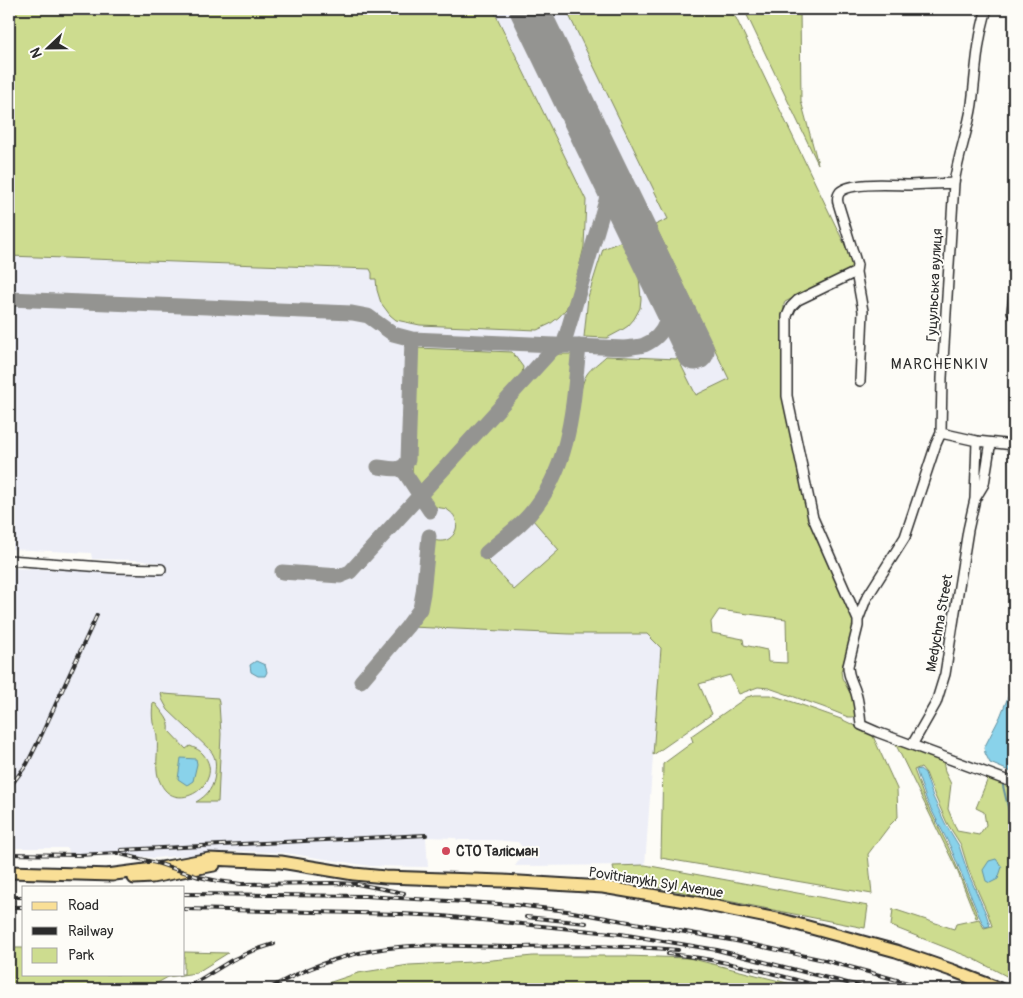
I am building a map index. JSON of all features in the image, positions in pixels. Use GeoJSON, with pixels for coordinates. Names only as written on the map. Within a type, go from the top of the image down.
{"type":"FeatureCollection","features":[{"type":"Feature","properties":{"kind":"main road","name":"Povitrianykh Syl Avenue"},"geometry":{"type":"LineString","coordinates":[[9,872],[107,875],[139,878],[236,860],[281,862],[385,877],[603,887],[782,920],[837,934],[896,951],[1000,989]]}},
{"type":"Feature","properties":{"kind":"street","name":"Гуцульська вулиця"},"geometry":{"type":"LineString","coordinates":[[912,745],[860,725],[860,714],[855,691],[849,678],[848,666],[858,620],[866,599],[906,536],[941,433],[942,378],[954,183],[957,163],[970,115],[978,47],[987,9]]}},
{"type":"Feature","properties":{"kind":"street"},"geometry":{"type":"LineString","coordinates":[[860,381],[863,310],[856,272],[857,265],[837,198],[838,193],[849,188],[872,184],[954,183]]}},
{"type":"Feature","properties":{"kind":"street"},"geometry":{"type":"LineString","coordinates":[[856,272],[798,300],[791,307],[787,316],[787,396],[813,518],[858,620]]}},
{"type":"Feature","properties":{"kind":"street"},"geometry":{"type":"LineString","coordinates":[[1014,295],[1012,311],[1014,315]]}},
{"type":"Feature","properties":{"kind":"street"},"geometry":{"type":"LineString","coordinates":[[941,433],[977,441],[1014,445]]}},
{"type":"Feature","properties":{"kind":"street","name":"Medychna Street"},"geometry":{"type":"LineString","coordinates":[[912,745],[936,703],[945,674],[968,530],[975,499],[977,441]]}},
{"type":"Feature","properties":{"kind":"street","name":"Medychna Street"},"geometry":{"type":"LineString","coordinates":[[975,499],[984,484],[990,446],[994,442]]}},
{"type":"Feature","properties":{"kind":"street"},"geometry":{"type":"LineString","coordinates":[[9,560],[116,568],[161,569]]}},
{"type":"Feature","properties":{"kind":"street"},"geometry":{"type":"LineString","coordinates":[[912,745],[1014,783]]}},
{"type":"Feature","properties":{"kind":"shaded area"},"geometry":{"type":"Polygon","coordinates":[[[9,9],[728,9],[736,18],[785,302],[782,393],[809,519],[853,631],[841,671],[842,678],[850,693],[793,619],[719,609],[648,634],[661,648],[645,865],[515,866],[525,851],[518,842],[426,837],[428,867],[370,866],[286,853],[235,851],[154,858],[126,855],[70,857],[68,848],[9,848],[9,568],[161,573],[162,563],[92,559],[91,553],[9,549],[9,9]]]}},
{"type":"Feature","properties":{"kind":"green space"},"geometry":{"type":"Polygon","coordinates":[[[9,9],[493,9],[586,200],[584,247],[573,293],[566,309],[550,324],[537,330],[420,325],[396,320],[390,315],[381,303],[376,279],[372,279],[370,269],[9,256],[9,9]]]}},
{"type":"Feature","properties":{"kind":"green space"},"geometry":{"type":"Polygon","coordinates":[[[566,9],[728,9],[736,18],[853,262],[853,268],[785,302],[782,393],[809,519],[854,621],[853,631],[841,671],[842,678],[854,697],[855,716],[848,717],[769,688],[758,687],[739,694],[730,675],[699,684],[712,714],[653,755],[661,648],[647,634],[570,634],[411,627],[423,610],[431,539],[447,540],[454,534],[457,526],[453,514],[446,509],[434,506],[427,497],[557,354],[572,354],[568,412],[557,456],[545,483],[528,508],[518,519],[479,551],[514,590],[559,550],[532,519],[553,489],[565,465],[575,429],[582,387],[591,369],[606,356],[678,359],[696,395],[729,379],[655,225],[668,219],[566,9]],[[719,610],[711,622],[712,633],[743,639],[744,645],[767,650],[768,662],[787,663],[786,619],[719,610]]]}},
{"type":"Feature","properties":{"kind":"green space"},"geometry":{"type":"Polygon","coordinates":[[[744,9],[800,9],[801,101],[818,164],[744,9]]]}},
{"type":"Feature","properties":{"kind":"green space"},"geometry":{"type":"Polygon","coordinates":[[[622,241],[639,277],[640,308],[628,326],[607,338],[584,337],[588,297],[603,249],[622,241]]]}},
{"type":"Feature","properties":{"kind":"green space"},"geometry":{"type":"Polygon","coordinates":[[[417,348],[512,352],[523,367],[522,374],[419,486],[412,476],[417,348]]]}},
{"type":"Feature","properties":{"kind":"green space"},"geometry":{"type":"Polygon","coordinates":[[[161,692],[164,694],[218,698],[221,734],[218,802],[196,802],[212,786],[215,773],[214,758],[210,750],[168,710],[162,699],[161,692]]]}},
{"type":"Feature","properties":{"kind":"green space"},"geometry":{"type":"Polygon","coordinates":[[[771,695],[796,703],[841,719],[872,734],[897,789],[898,817],[868,854],[872,894],[661,858],[663,764],[693,742],[691,736],[747,697],[771,695]]]}},
{"type":"Feature","properties":{"kind":"green space"},"geometry":{"type":"Polygon","coordinates":[[[153,703],[156,704],[166,717],[169,723],[169,731],[186,749],[190,746],[200,751],[209,765],[209,775],[204,784],[188,796],[178,797],[168,793],[159,779],[157,773],[157,736],[152,718],[153,703]]]}},
{"type":"Feature","properties":{"kind":"green space"},"geometry":{"type":"Polygon","coordinates":[[[896,741],[943,761],[945,772],[951,784],[948,809],[957,831],[979,835],[986,825],[984,812],[976,808],[989,776],[1014,787],[1014,980],[972,958],[891,926],[893,909],[954,929],[956,924],[979,919],[984,928],[992,926],[969,871],[961,845],[947,823],[926,773],[921,767],[914,770],[925,800],[948,846],[978,917],[976,918],[957,870],[896,745],[896,741]]]}},
{"type":"Feature","properties":{"kind":"green space"},"geometry":{"type":"Polygon","coordinates":[[[645,865],[868,906],[865,928],[616,879],[613,866],[645,865]]]}},
{"type":"Feature","properties":{"kind":"green space"},"geometry":{"type":"Polygon","coordinates":[[[9,948],[22,948],[22,976],[175,976],[168,977],[147,989],[9,989],[9,948]]]}},
{"type":"Feature","properties":{"kind":"green space"},"geometry":{"type":"Polygon","coordinates":[[[185,952],[228,953],[196,973],[185,975],[185,952]]]}},
{"type":"Feature","properties":{"kind":"green space"},"geometry":{"type":"Polygon","coordinates":[[[533,956],[689,958],[811,989],[691,989],[681,987],[671,989],[540,989],[507,987],[506,989],[480,989],[478,985],[412,989],[310,989],[358,973],[409,965],[472,962],[533,956]]]}},
{"type":"Feature","properties":{"kind":"water"},"geometry":{"type":"Polygon","coordinates":[[[256,661],[265,665],[267,672],[265,676],[258,676],[251,672],[250,665],[256,661]]]}},
{"type":"Feature","properties":{"kind":"water"},"geometry":{"type":"Polygon","coordinates":[[[1014,682],[1014,773],[990,763],[984,748],[1000,717],[1014,682]]]}},
{"type":"Feature","properties":{"kind":"water"},"geometry":{"type":"Polygon","coordinates":[[[181,758],[196,759],[197,764],[193,781],[187,785],[178,779],[181,758]]]}},
{"type":"Feature","properties":{"kind":"water"},"geometry":{"type":"Polygon","coordinates":[[[920,769],[925,773],[945,823],[959,846],[990,926],[985,927],[980,918],[950,846],[927,801],[916,770],[920,769]]]}},
{"type":"Feature","properties":{"kind":"water"},"geometry":{"type":"Polygon","coordinates":[[[996,859],[1002,867],[998,879],[990,883],[986,881],[983,870],[989,861],[996,859]]]}},
{"type":"Feature","properties":{"kind":"waterway"},"geometry":{"type":"LineString","coordinates":[[1003,784],[1009,811],[1014,877]]}},
{"type":"Feature","properties":{"kind":"taxiway"},"geometry":{"type":"LineString","coordinates":[[563,346],[612,180]]}},
{"type":"Feature","properties":{"kind":"taxiway"},"geometry":{"type":"LineString","coordinates":[[9,299],[352,313],[368,316],[393,334],[412,339],[624,348],[644,345],[658,336],[668,315],[669,307],[666,291]]}},
{"type":"Feature","properties":{"kind":"taxiway"},"geometry":{"type":"LineString","coordinates":[[378,467],[399,468],[403,467],[408,460],[412,339]]}},
{"type":"Feature","properties":{"kind":"taxiway"},"geometry":{"type":"LineString","coordinates":[[282,572],[340,576],[350,572],[552,350],[561,345]]}},
{"type":"Feature","properties":{"kind":"taxiway"},"geometry":{"type":"LineString","coordinates":[[486,553],[529,515],[554,477],[568,435],[575,391],[579,346]]}},
{"type":"Feature","properties":{"kind":"taxiway"},"geometry":{"type":"LineString","coordinates":[[400,469],[405,473],[430,511]]}},
{"type":"Feature","properties":{"kind":"taxiway"},"geometry":{"type":"LineString","coordinates":[[361,681],[420,609],[429,536]]}},
{"type":"Feature","properties":{"kind":"runway"},"geometry":{"type":"LineString","coordinates":[[529,9],[695,351]]}},
{"type":"Feature","properties":{"kind":"railway"},"geometry":{"type":"LineString","coordinates":[[9,788],[27,764],[97,615]]}},
{"type":"Feature","properties":{"kind":"railway"},"geometry":{"type":"LineString","coordinates":[[121,850],[426,835]]}},
{"type":"Feature","properties":{"kind":"railway"},"geometry":{"type":"LineString","coordinates":[[9,854],[79,855],[117,853],[218,881],[241,884],[357,884],[404,893]]}},
{"type":"Feature","properties":{"kind":"railway"},"geometry":{"type":"LineString","coordinates":[[185,894],[365,896],[516,905],[567,911],[736,941],[824,960],[928,989]]}},
{"type":"Feature","properties":{"kind":"railway"},"geometry":{"type":"LineString","coordinates":[[9,897],[22,897]]}},
{"type":"Feature","properties":{"kind":"railway"},"geometry":{"type":"LineString","coordinates":[[9,907],[22,907]]}},
{"type":"Feature","properties":{"kind":"railway"},"geometry":{"type":"LineString","coordinates":[[185,909],[442,916],[621,934],[717,950],[871,989]]}},
{"type":"Feature","properties":{"kind":"railway"},"geometry":{"type":"LineString","coordinates":[[526,917],[586,923]]}},
{"type":"Feature","properties":{"kind":"railway"},"geometry":{"type":"LineString","coordinates":[[185,989],[232,960],[274,944]]}},
{"type":"Feature","properties":{"kind":"railway"},"geometry":{"type":"LineString","coordinates":[[269,989],[307,970],[334,960],[375,950],[410,946],[596,946],[678,950]]}},
{"type":"Feature","properties":{"kind":"railway"},"geometry":{"type":"LineString","coordinates":[[668,954],[730,964],[831,989]]}},
{"type":"Feature","properties":{"kind":"place","name":"СТО Талісман"},"geometry":{"type":"Point","coordinates":[446,851]}},
{"type":"Feature","properties":{"kind":"district","name":"MARCHENKIV"},"geometry":{"type":"Point","coordinates":[940,364]}}]}
